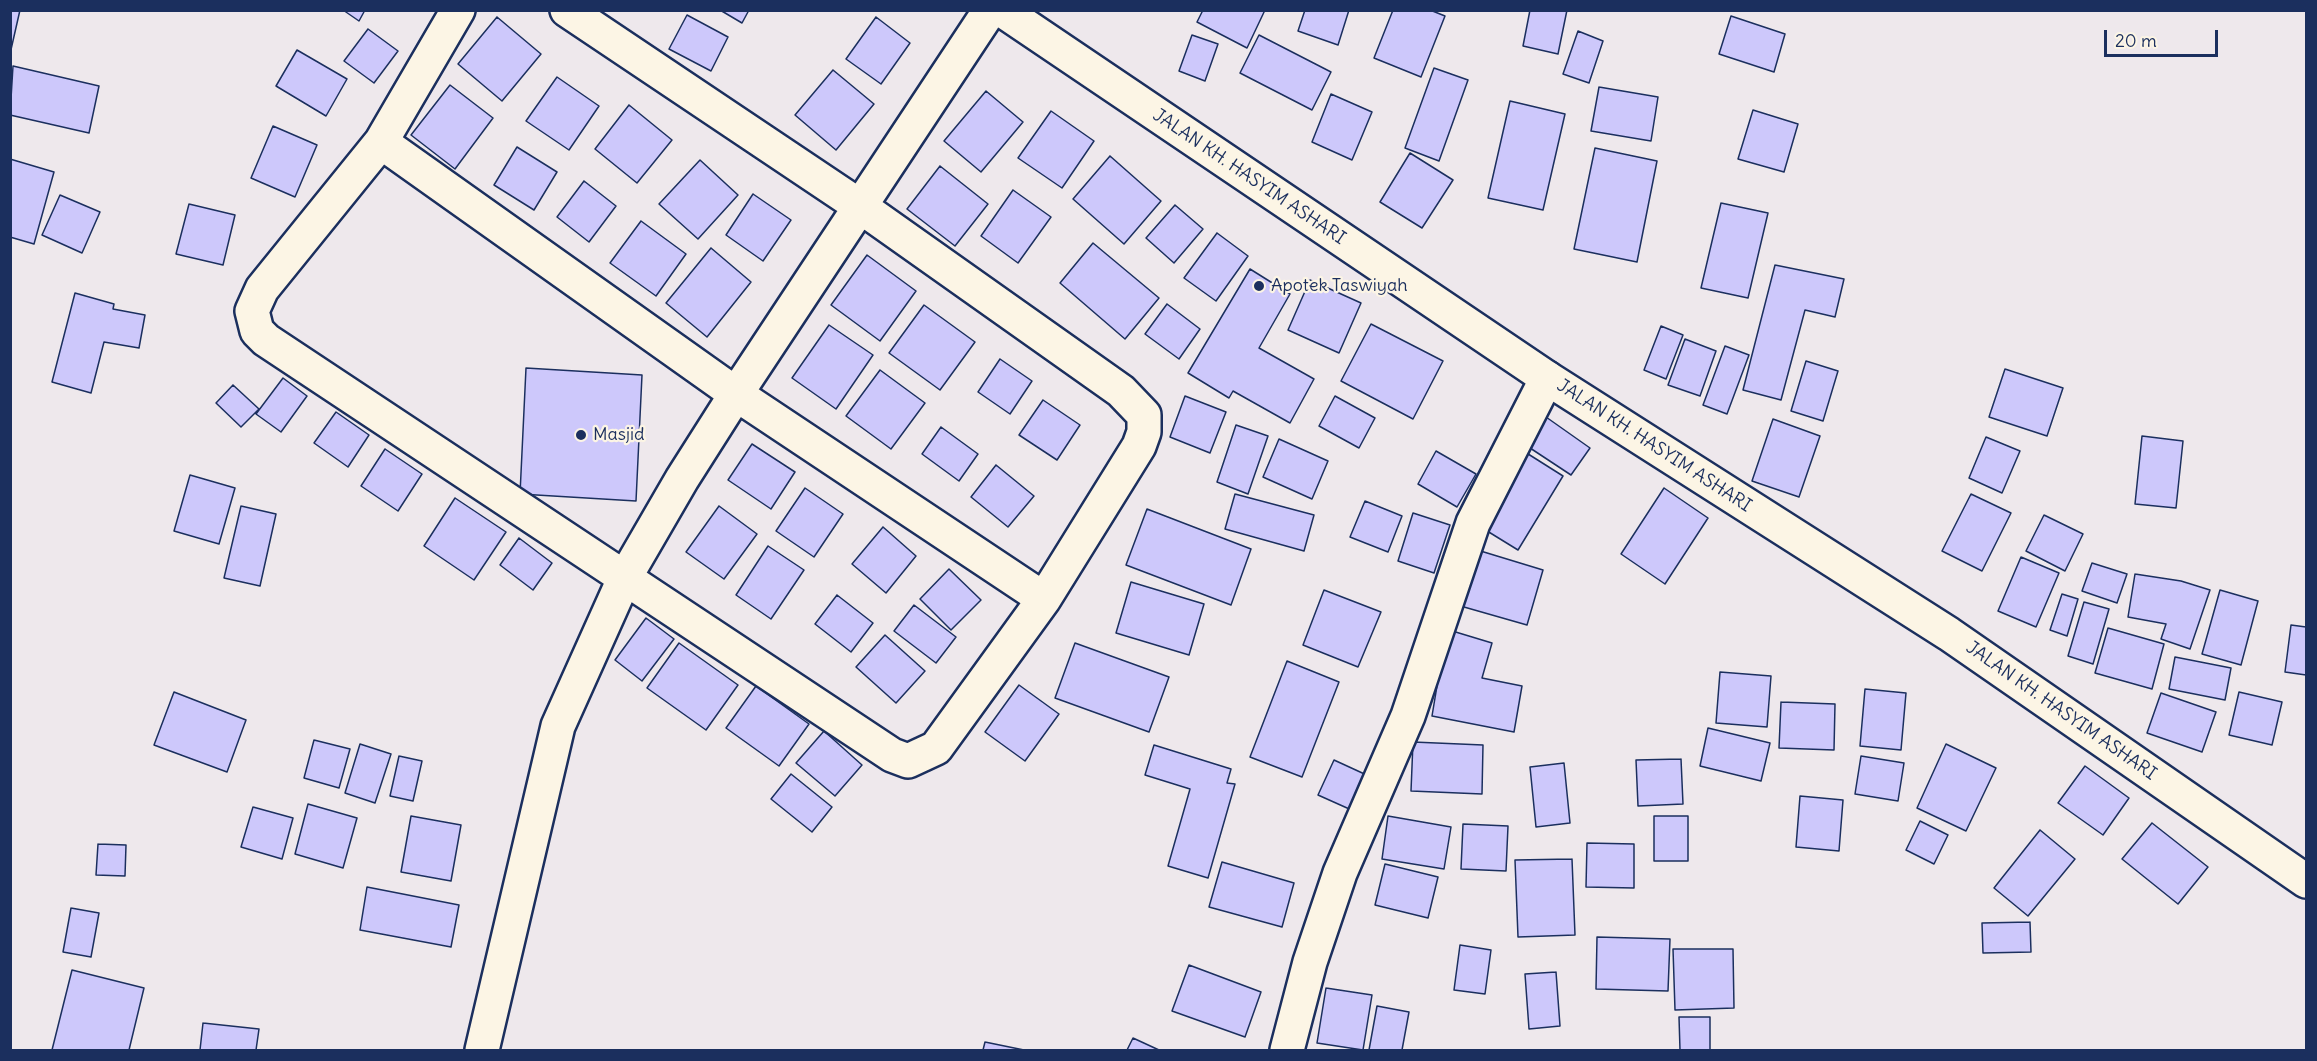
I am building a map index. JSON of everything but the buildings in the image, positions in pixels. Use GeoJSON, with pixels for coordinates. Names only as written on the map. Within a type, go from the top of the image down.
{"type":"FeatureCollection","features":[{"type":"Feature","properties":{"kind":"street"},"geometry":{"type":"LineString","coordinates":[[458,10],[381,142],[262,289],[252,311],[257,332],[624,579],[892,755],[908,761],[936,748],[1044,599],[1139,446],[1144,432],[1144,415],[1121,391],[861,207],[567,10]]}},
{"type":"Feature","properties":{"kind":"street"},"geometry":{"type":"LineString","coordinates":[[482,1050],[558,726],[624,579],[682,479],[736,394],[990,10]]}},
{"type":"Feature","properties":{"kind":"street","name":"JALAN KH. HASYIM ASHARI"},"geometry":{"type":"LineString","coordinates":[[1002,10],[1547,378],[1949,634],[2307,881]]}},
{"type":"Feature","properties":{"kind":"street"},"geometry":{"type":"LineString","coordinates":[[381,142],[736,394],[1044,599]]}},
{"type":"Feature","properties":{"kind":"street"},"geometry":{"type":"LineString","coordinates":[[1287,1050],[1310,962],[1340,873],[1408,716],[1473,523],[1547,378]]}},
{"type":"Feature","properties":{"kind":"place","name":"Apotek Taswiyah"},"geometry":{"type":"Point","coordinates":[1259,286]}},
{"type":"Feature","properties":{"kind":"place","name":"Masjid"},"geometry":{"type":"Point","coordinates":[581,435]}}]}
